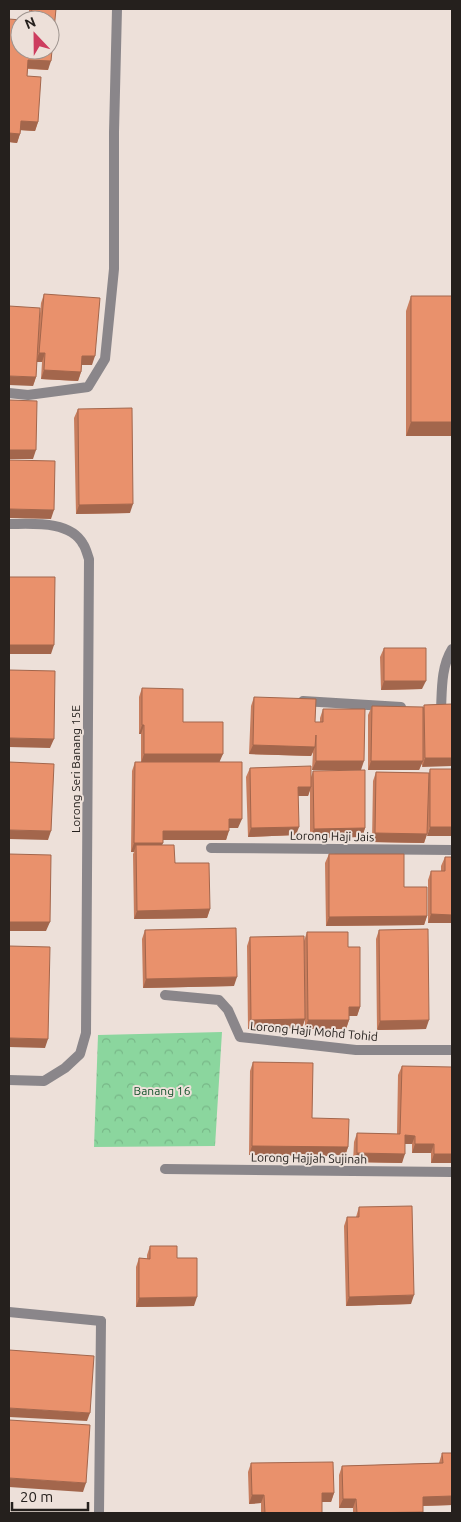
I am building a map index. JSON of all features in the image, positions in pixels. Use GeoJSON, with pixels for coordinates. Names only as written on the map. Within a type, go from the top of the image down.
{"type":"FeatureCollection","features":[{"type":"Feature","properties":{"kind":"street"},"geometry":{"type":"LineString","coordinates":[[9,393],[28,395],[88,387],[105,359],[114,269],[114,132],[117,9]]}},
{"type":"Feature","properties":{"kind":"street","name":"Lorong Seri Banang 15E"},"geometry":{"type":"LineString","coordinates":[[9,524],[48,524],[71,531],[83,542],[89,559],[86,1033],[80,1054],[65,1068],[44,1081],[9,1080]]}},
{"type":"Feature","properties":{"kind":"street"},"geometry":{"type":"LineString","coordinates":[[452,649],[446,658],[436,710],[452,710]]}},
{"type":"Feature","properties":{"kind":"street"},"geometry":{"type":"LineString","coordinates":[[292,700],[411,708]]}},
{"type":"Feature","properties":{"kind":"street","name":"Lorong Haji Jais"},"geometry":{"type":"LineString","coordinates":[[211,848],[452,850]]}},
{"type":"Feature","properties":{"kind":"street","name":"Lorong Haji Mohd Tohid"},"geometry":{"type":"LineString","coordinates":[[166,995],[219,1000],[228,1010],[240,1037],[356,1050],[452,1050]]}},
{"type":"Feature","properties":{"kind":"street","name":"Lorong Hajjah Sujinah"},"geometry":{"type":"LineString","coordinates":[[165,1169],[452,1172]]}},
{"type":"Feature","properties":{"kind":"street"},"geometry":{"type":"LineString","coordinates":[[9,1312],[101,1321],[99,1513]]}},
{"type":"Feature","properties":{"kind":"green space","name":"Banang 16"},"geometry":{"type":"Polygon","coordinates":[[[222,1032],[215,1146],[94,1147],[98,1035],[222,1032]]]}},
{"type":"Feature","properties":{"kind":"building"},"geometry":{"type":"Polygon","coordinates":[[[32,9],[56,9],[56,10],[32,9]]]}},
{"type":"Feature","properties":{"kind":"building"},"geometry":{"type":"Polygon","coordinates":[[[9,19],[10,60],[28,60],[27,76],[41,77],[38,122],[21,121],[20,134],[9,133],[9,19]]]}},
{"type":"Feature","properties":{"kind":"building"},"geometry":{"type":"Polygon","coordinates":[[[44,294],[100,298],[95,356],[82,356],[81,372],[44,370],[45,353],[39,353],[44,294]]]}},
{"type":"Feature","properties":{"kind":"building"},"geometry":{"type":"Polygon","coordinates":[[[411,296],[452,296],[452,422],[411,422],[411,296]]]}},
{"type":"Feature","properties":{"kind":"building"},"geometry":{"type":"Polygon","coordinates":[[[9,306],[40,308],[36,377],[9,376],[9,306]]]}},
{"type":"Feature","properties":{"kind":"building"},"geometry":{"type":"Polygon","coordinates":[[[9,400],[37,401],[36,450],[9,450],[9,400]]]}},
{"type":"Feature","properties":{"kind":"building"},"geometry":{"type":"Polygon","coordinates":[[[132,408],[133,504],[79,505],[78,409],[132,408]]]}},
{"type":"Feature","properties":{"kind":"building"},"geometry":{"type":"Polygon","coordinates":[[[9,460],[55,461],[54,510],[9,509],[9,460]]]}},
{"type":"Feature","properties":{"kind":"building"},"geometry":{"type":"Polygon","coordinates":[[[9,577],[55,577],[54,645],[9,645],[9,577]]]}},
{"type":"Feature","properties":{"kind":"building"},"geometry":{"type":"Polygon","coordinates":[[[384,648],[426,648],[426,681],[384,681],[384,648]]]}},
{"type":"Feature","properties":{"kind":"building"},"geometry":{"type":"Polygon","coordinates":[[[9,670],[55,671],[54,739],[9,738],[9,670]]]}},
{"type":"Feature","properties":{"kind":"building"},"geometry":{"type":"Polygon","coordinates":[[[142,688],[183,689],[183,722],[223,722],[223,754],[144,754],[142,688]]]}},
{"type":"Feature","properties":{"kind":"building"},"geometry":{"type":"Polygon","coordinates":[[[254,697],[316,699],[315,722],[323,722],[323,709],[365,709],[364,761],[316,761],[316,735],[315,747],[253,745],[254,697]]]}},
{"type":"Feature","properties":{"kind":"building"},"geometry":{"type":"Polygon","coordinates":[[[452,704],[452,758],[425,758],[424,705],[452,704]]]}},
{"type":"Feature","properties":{"kind":"building"},"geometry":{"type":"Polygon","coordinates":[[[372,706],[423,707],[423,761],[371,761],[372,706]]]}},
{"type":"Feature","properties":{"kind":"building"},"geometry":{"type":"Polygon","coordinates":[[[9,762],[54,764],[51,831],[9,830],[9,762]]]}},
{"type":"Feature","properties":{"kind":"building"},"geometry":{"type":"Polygon","coordinates":[[[135,762],[242,762],[242,819],[229,819],[229,831],[163,831],[163,843],[134,843],[135,762]]]}},
{"type":"Feature","properties":{"kind":"building"},"geometry":{"type":"Polygon","coordinates":[[[311,766],[311,787],[298,787],[299,827],[251,828],[250,768],[311,766]]]}},
{"type":"Feature","properties":{"kind":"building"},"geometry":{"type":"Polygon","coordinates":[[[430,769],[452,769],[452,827],[430,827],[430,769]]]}},
{"type":"Feature","properties":{"kind":"building"},"geometry":{"type":"Polygon","coordinates":[[[365,770],[365,828],[314,829],[313,771],[365,770]]]}},
{"type":"Feature","properties":{"kind":"building"},"geometry":{"type":"Polygon","coordinates":[[[376,772],[429,773],[427,834],[375,833],[376,772]]]}},
{"type":"Feature","properties":{"kind":"building"},"geometry":{"type":"Polygon","coordinates":[[[136,845],[174,845],[175,863],[209,863],[210,909],[137,911],[136,845]]]}},
{"type":"Feature","properties":{"kind":"building"},"geometry":{"type":"Polygon","coordinates":[[[9,854],[51,855],[50,922],[9,922],[9,854]]]}},
{"type":"Feature","properties":{"kind":"building"},"geometry":{"type":"Polygon","coordinates":[[[329,854],[404,854],[404,887],[427,887],[427,916],[329,917],[329,854]]]}},
{"type":"Feature","properties":{"kind":"building"},"geometry":{"type":"Polygon","coordinates":[[[445,857],[452,857],[452,915],[431,914],[431,871],[445,871],[445,857]]]}},
{"type":"Feature","properties":{"kind":"building"},"geometry":{"type":"Polygon","coordinates":[[[236,928],[237,977],[146,979],[145,930],[236,928]]]}},
{"type":"Feature","properties":{"kind":"building"},"geometry":{"type":"Polygon","coordinates":[[[428,929],[429,1020],[380,1021],[379,930],[428,929]]]}},
{"type":"Feature","properties":{"kind":"building"},"geometry":{"type":"Polygon","coordinates":[[[307,932],[348,932],[348,947],[360,947],[360,1007],[349,1007],[349,1020],[308,1020],[307,932]]]}},
{"type":"Feature","properties":{"kind":"building"},"geometry":{"type":"Polygon","coordinates":[[[304,936],[305,1019],[251,1020],[250,937],[304,936]]]}},
{"type":"Feature","properties":{"kind":"building"},"geometry":{"type":"Polygon","coordinates":[[[9,946],[50,947],[48,1039],[9,1038],[9,946]]]}},
{"type":"Feature","properties":{"kind":"building"},"geometry":{"type":"Polygon","coordinates":[[[253,1062],[313,1063],[312,1118],[349,1119],[348,1147],[252,1146],[253,1062]]]}},
{"type":"Feature","properties":{"kind":"building"},"geometry":{"type":"Polygon","coordinates":[[[402,1066],[452,1067],[452,1154],[434,1154],[434,1144],[415,1144],[415,1136],[405,1135],[405,1154],[357,1153],[357,1133],[400,1134],[402,1066]]]}},
{"type":"Feature","properties":{"kind":"building"},"geometry":{"type":"Polygon","coordinates":[[[412,1206],[414,1295],[349,1297],[347,1217],[359,1217],[359,1207],[412,1206]]]}},
{"type":"Feature","properties":{"kind":"building"},"geometry":{"type":"Polygon","coordinates":[[[150,1246],[177,1246],[177,1258],[197,1258],[197,1297],[139,1298],[139,1258],[150,1259],[150,1246]]]}},
{"type":"Feature","properties":{"kind":"building"},"geometry":{"type":"Polygon","coordinates":[[[9,1350],[94,1356],[90,1413],[9,1408],[9,1350]]]}},
{"type":"Feature","properties":{"kind":"building"},"geometry":{"type":"Polygon","coordinates":[[[9,1420],[90,1425],[86,1483],[9,1478],[9,1420]]]}},
{"type":"Feature","properties":{"kind":"building"},"geometry":{"type":"Polygon","coordinates":[[[442,1453],[452,1453],[452,1496],[423,1497],[423,1512],[357,1513],[356,1499],[343,1499],[342,1466],[443,1463],[442,1453]]]}},
{"type":"Feature","properties":{"kind":"building"},"geometry":{"type":"Polygon","coordinates":[[[333,1462],[334,1493],[322,1493],[322,1513],[265,1513],[264,1495],[252,1495],[251,1463],[333,1462]]]}}]}
